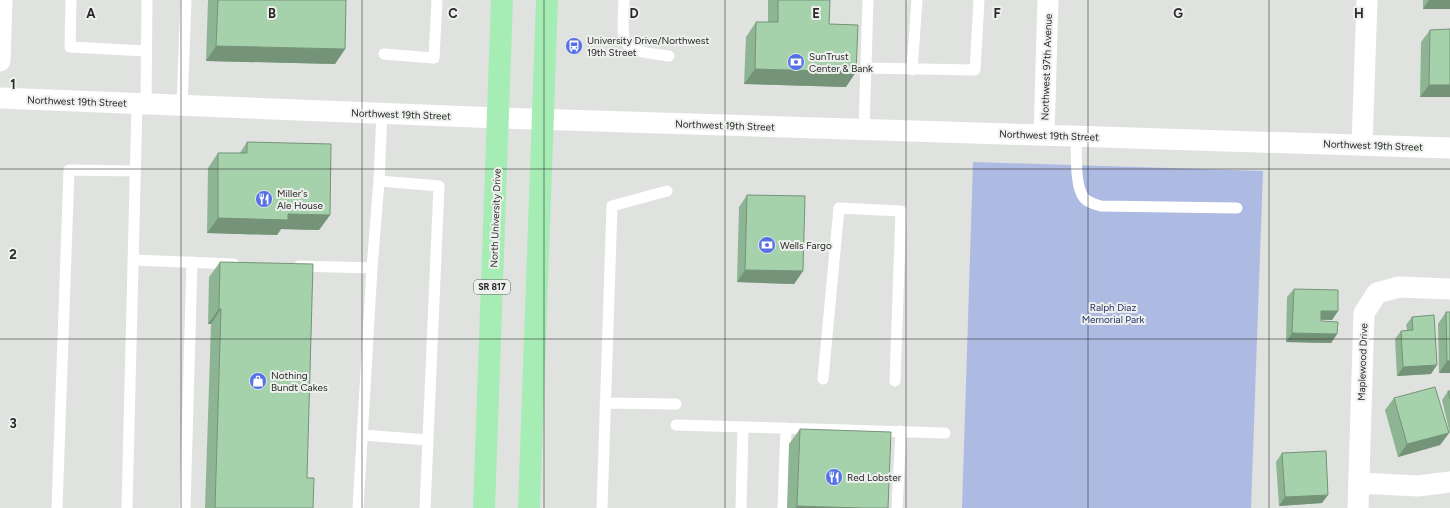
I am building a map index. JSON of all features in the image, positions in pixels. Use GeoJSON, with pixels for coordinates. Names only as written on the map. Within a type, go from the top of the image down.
{"type":"FeatureCollection","features":[{"type":"Feature","properties":{"kind":"main road","name":"North University Drive"},"geometry":{"type":"LineString","coordinates":[[484,508],[502,0]]}},
{"type":"Feature","properties":{"kind":"main road"},"geometry":{"type":"LineString","coordinates":[[529,508],[544,119],[547,0]]}},
{"type":"Feature","properties":{"kind":"street","name":"Northwest 97th Avenue"},"geometry":{"type":"LineString","coordinates":[[1044,135],[1048,0]]}},
{"type":"Feature","properties":{"kind":"street"},"geometry":{"type":"LineString","coordinates":[[1362,145],[1367,0]]}},
{"type":"Feature","properties":{"kind":"street"},"geometry":{"type":"LineString","coordinates":[[0,61],[1,8]]}},
{"type":"Feature","properties":{"kind":"street","name":"Northwest 19th Street"},"geometry":{"type":"LineString","coordinates":[[0,98],[499,118],[1076,135],[1450,148]]}},
{"type":"Feature","properties":{"kind":"street","name":"Maplewood Drive"},"geometry":{"type":"LineString","coordinates":[[1358,508],[1364,313],[1377,293],[1399,287],[1450,289]]}},
{"type":"Feature","properties":{"kind":"street"},"geometry":{"type":"LineString","coordinates":[[1359,484],[1418,486],[1450,482]]}},
{"type":"Feature","properties":{"kind":"lane"},"geometry":{"type":"LineString","coordinates":[[71,0],[70,47],[146,51]]}},
{"type":"Feature","properties":{"kind":"lane"},"geometry":{"type":"LineString","coordinates":[[127,508],[135,171],[146,51],[147,0]]}},
{"type":"Feature","properties":{"kind":"lane"},"geometry":{"type":"LineString","coordinates":[[182,106],[186,0]]}},
{"type":"Feature","properties":{"kind":"lane"},"geometry":{"type":"LineString","coordinates":[[384,54],[434,58],[437,0]]}},
{"type":"Feature","properties":{"kind":"lane"},"geometry":{"type":"LineString","coordinates":[[624,0],[623,36],[631,49],[643,53],[669,56]]}},
{"type":"Feature","properties":{"kind":"lane"},"geometry":{"type":"LineString","coordinates":[[864,129],[868,0]]}},
{"type":"Feature","properties":{"kind":"lane"},"geometry":{"type":"LineString","coordinates":[[912,70],[917,0]]}},
{"type":"Feature","properties":{"kind":"lane"},"geometry":{"type":"LineString","coordinates":[[866,68],[975,70],[979,0]]}},
{"type":"Feature","properties":{"kind":"lane"},"geometry":{"type":"LineString","coordinates":[[358,508],[372,268],[380,181],[382,113]]}},
{"type":"Feature","properties":{"kind":"lane"},"geometry":{"type":"LineString","coordinates":[[1076,135],[1078,179],[1083,197],[1090,203],[1101,206],[1237,208]]}},
{"type":"Feature","properties":{"kind":"lane"},"geometry":{"type":"LineString","coordinates":[[56,508],[69,170],[135,171]]}},
{"type":"Feature","properties":{"kind":"lane"},"geometry":{"type":"LineString","coordinates":[[380,181],[439,186],[425,508]]}},
{"type":"Feature","properties":{"kind":"lane"},"geometry":{"type":"LineString","coordinates":[[602,508],[612,206],[667,191]]}},
{"type":"Feature","properties":{"kind":"lane"},"geometry":{"type":"LineString","coordinates":[[823,379],[839,208],[901,211],[895,381]]}},
{"type":"Feature","properties":{"kind":"lane"},"geometry":{"type":"LineString","coordinates":[[133,260],[246,264]]}},
{"type":"Feature","properties":{"kind":"lane"},"geometry":{"type":"LineString","coordinates":[[186,508],[192,262]]}},
{"type":"Feature","properties":{"kind":"lane"},"geometry":{"type":"LineString","coordinates":[[285,265],[372,268]]}},
{"type":"Feature","properties":{"kind":"lane"},"geometry":{"type":"LineString","coordinates":[[605,402],[676,404]]}},
{"type":"Feature","properties":{"kind":"lane"},"geometry":{"type":"LineString","coordinates":[[676,425],[945,433]]}},
{"type":"Feature","properties":{"kind":"lane"},"geometry":{"type":"LineString","coordinates":[[741,508],[743,427]]}},
{"type":"Feature","properties":{"kind":"lane"},"geometry":{"type":"LineString","coordinates":[[783,508],[786,428]]}},
{"type":"Feature","properties":{"kind":"lane"},"geometry":{"type":"LineString","coordinates":[[897,508],[901,431]]}},
{"type":"Feature","properties":{"kind":"lane"},"geometry":{"type":"LineString","coordinates":[[362,435],[428,440]]}},
{"type":"Feature","properties":{"kind":"green space","name":"Ralph Diaz Memorial Park"},"geometry":{"type":"Polygon","coordinates":[[[973,162],[1263,171],[1251,508],[962,508],[973,162]]]}},
{"type":"Feature","properties":{"kind":"building"},"geometry":{"type":"Polygon","coordinates":[[[218,0],[346,0],[345,49],[216,46],[218,0]]]}},
{"type":"Feature","properties":{"kind":"building","name":"SunTrust Center & Bank"},"geometry":{"type":"Polygon","coordinates":[[[778,0],[830,0],[829,24],[858,25],[856,72],[755,69],[756,22],[778,22],[778,0]]]}},
{"type":"Feature","properties":{"kind":"building"},"geometry":{"type":"Polygon","coordinates":[[[1450,29],[1450,85],[1429,85],[1430,30],[1450,29]]]}},
{"type":"Feature","properties":{"kind":"building","name":"Miller's Ale House"},"geometry":{"type":"Polygon","coordinates":[[[247,142],[331,144],[330,215],[288,214],[288,220],[218,218],[218,153],[247,153],[247,142]]]}},
{"type":"Feature","properties":{"kind":"building","name":"Wells Fargo"},"geometry":{"type":"Polygon","coordinates":[[[747,195],[805,196],[803,271],[745,270],[747,195]]]}},
{"type":"Feature","properties":{"kind":"building"},"geometry":{"type":"Polygon","coordinates":[[[220,262],[313,264],[307,478],[314,478],[313,508],[215,508],[221,309],[219,309],[220,262]]]}},
{"type":"Feature","properties":{"kind":"building"},"geometry":{"type":"Polygon","coordinates":[[[1294,289],[1338,290],[1338,311],[1321,311],[1321,321],[1338,322],[1337,334],[1292,333],[1294,289]]]}},
{"type":"Feature","properties":{"kind":"building"},"geometry":{"type":"Polygon","coordinates":[[[1446,312],[1450,312],[1450,361],[1447,361],[1446,312]]]}},
{"type":"Feature","properties":{"kind":"building"},"geometry":{"type":"Polygon","coordinates":[[[1434,315],[1437,365],[1403,367],[1401,331],[1413,330],[1412,317],[1434,315]]]}},
{"type":"Feature","properties":{"kind":"building"},"geometry":{"type":"Polygon","coordinates":[[[1435,387],[1449,433],[1407,444],[1394,398],[1435,387]]]}},
{"type":"Feature","properties":{"kind":"building","name":"Red Lobster"},"geometry":{"type":"Polygon","coordinates":[[[800,429],[891,432],[888,508],[797,506],[800,429]]]}},
{"type":"Feature","properties":{"kind":"building"},"geometry":{"type":"Polygon","coordinates":[[[1326,451],[1328,495],[1285,497],[1282,453],[1326,451]]]}},
{"type":"Feature","properties":{"kind":"place","name":"University Drive/Northwest 19th Street"},"geometry":{"type":"Point","coordinates":[574,46]}},
{"type":"Feature","properties":{"kind":"place","name":"SunTrust Center & Bank"},"geometry":{"type":"Point","coordinates":[796,62]}},
{"type":"Feature","properties":{"kind":"place","name":"Miller's Ale House"},"geometry":{"type":"Point","coordinates":[264,199]}},
{"type":"Feature","properties":{"kind":"place","name":"Wells Fargo"},"geometry":{"type":"Point","coordinates":[767,245]}},
{"type":"Feature","properties":{"kind":"place","name":"Nothing Bundt Cakes"},"geometry":{"type":"Point","coordinates":[258,381]}},
{"type":"Feature","properties":{"kind":"place","name":"Red Lobster"},"geometry":{"type":"Point","coordinates":[834,477]}}]}
